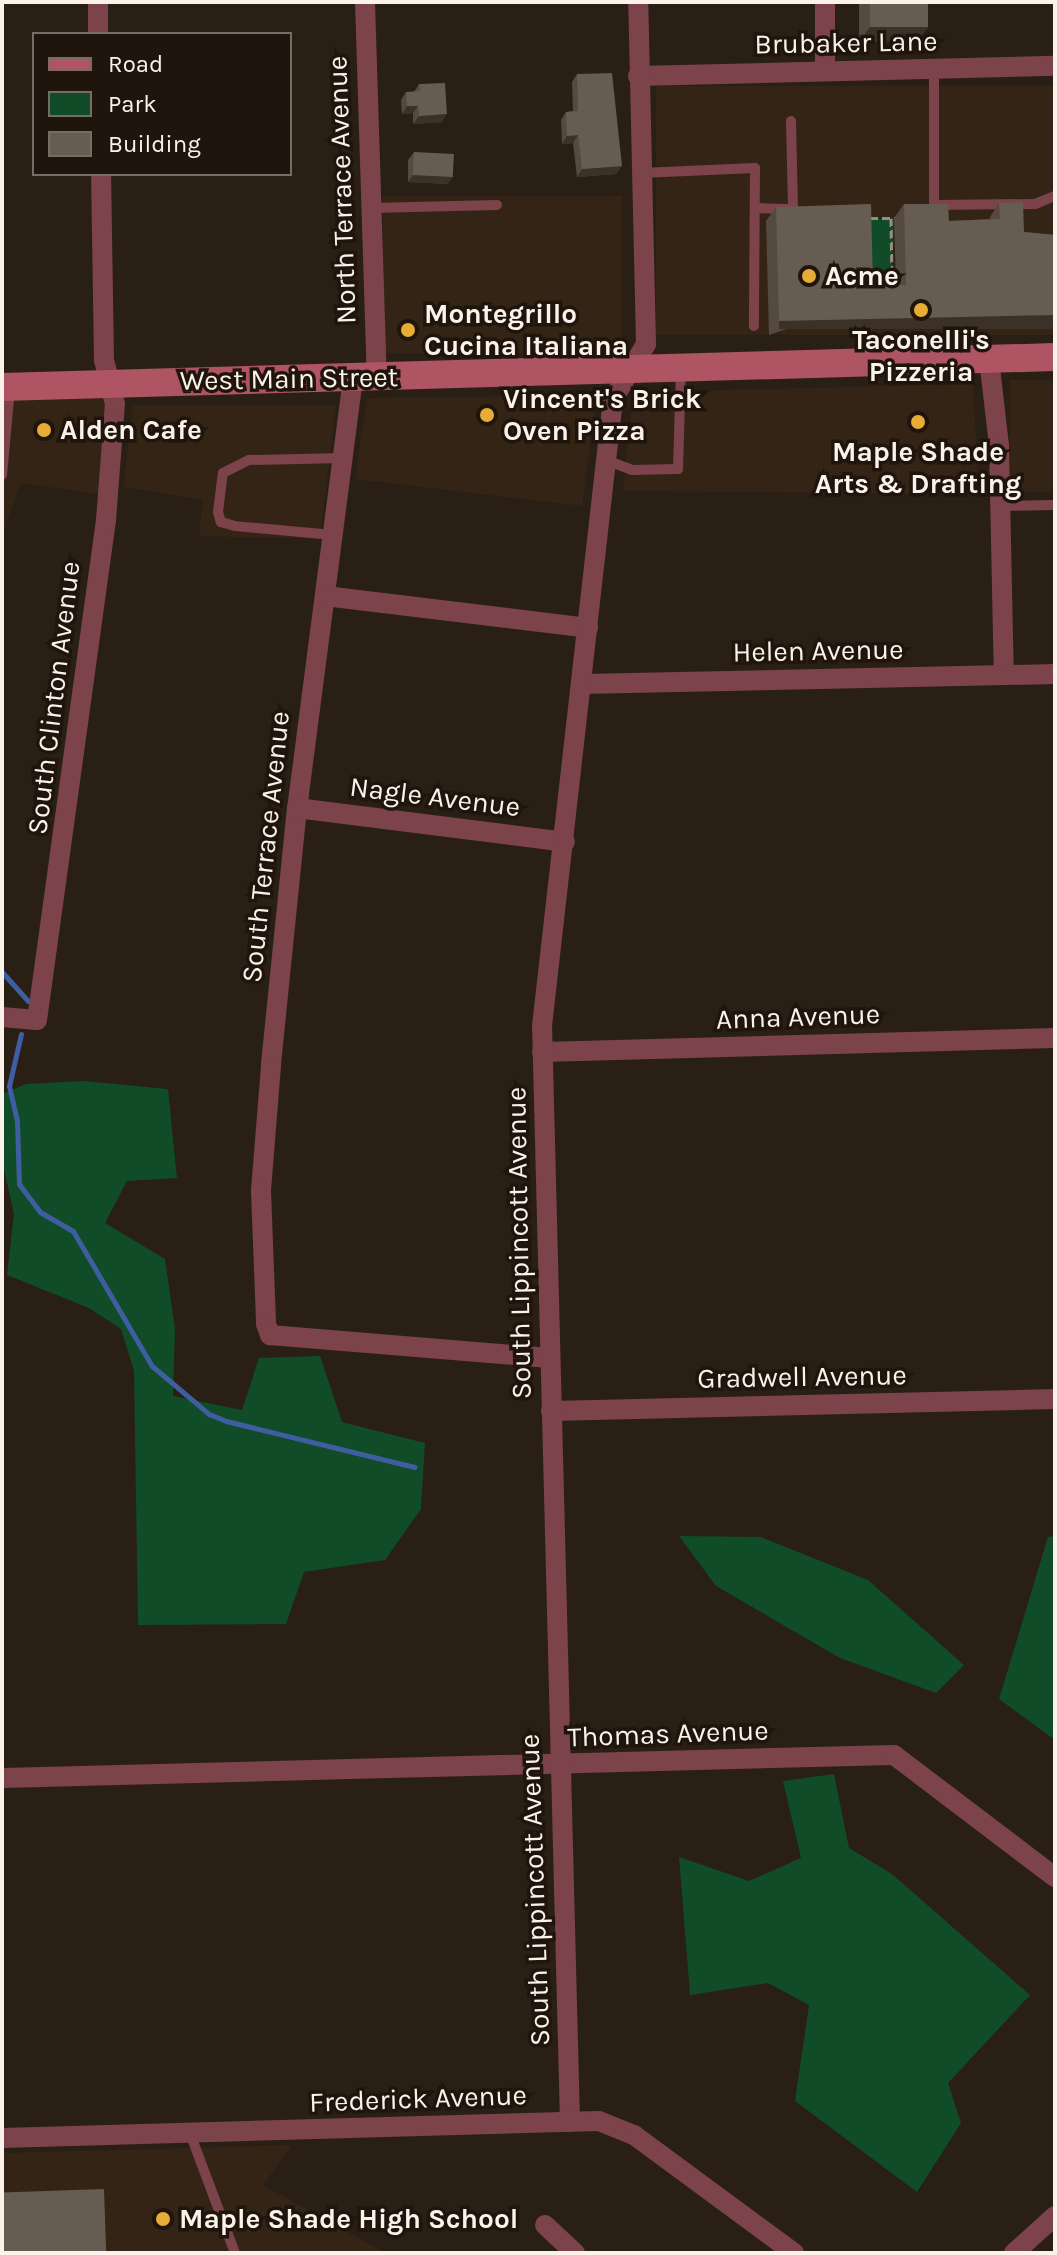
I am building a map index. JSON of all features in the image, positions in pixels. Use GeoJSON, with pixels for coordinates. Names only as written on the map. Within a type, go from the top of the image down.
{"type":"FeatureCollection","features":[{"type":"Feature","properties":{"kind":"main road","name":"West Main Street"},"geometry":{"type":"LineString","coordinates":[[6,387],[1055,357]]}},
{"type":"Feature","properties":{"kind":"street"},"geometry":{"type":"LineString","coordinates":[[98,2],[98,32]]}},
{"type":"Feature","properties":{"kind":"street","name":"North Terrace Avenue"},"geometry":{"type":"LineString","coordinates":[[365,2],[369,208],[365,377]]}},
{"type":"Feature","properties":{"kind":"street","name":"South Lippincott Avenue"},"geometry":{"type":"LineString","coordinates":[[570,2122],[542,1052],[614,394],[646,344],[638,2]]}},
{"type":"Feature","properties":{"kind":"street"},"geometry":{"type":"LineString","coordinates":[[825,2],[825,70]]}},
{"type":"Feature","properties":{"kind":"street","name":"Brubaker Lane"},"geometry":{"type":"LineString","coordinates":[[638,76],[1055,66]]}},
{"type":"Feature","properties":{"kind":"street","name":"South Clinton Avenue"},"geometry":{"type":"LineString","coordinates":[[2,1017],[37,1020],[106,520],[115,404],[104,360],[101,176]]}},
{"type":"Feature","properties":{"kind":"street"},"geometry":{"type":"LineString","coordinates":[[989,359],[998,431],[1004,675]]}},
{"type":"Feature","properties":{"kind":"street","name":"South Terrace Avenue"},"geometry":{"type":"LineString","coordinates":[[365,377],[343,458],[297,808],[261,1191],[266,1324],[270,1335],[549,1358]]}},
{"type":"Feature","properties":{"kind":"street"},"geometry":{"type":"LineString","coordinates":[[325,596],[588,628]]}},
{"type":"Feature","properties":{"kind":"street","name":"Helen Avenue"},"geometry":{"type":"LineString","coordinates":[[582,684],[1055,674]]}},
{"type":"Feature","properties":{"kind":"street","name":"Nagle Avenue"},"geometry":{"type":"LineString","coordinates":[[297,808],[565,842]]}},
{"type":"Feature","properties":{"kind":"street","name":"Anna Avenue"},"geometry":{"type":"LineString","coordinates":[[542,1052],[1055,1038]]}},
{"type":"Feature","properties":{"kind":"street","name":"Gradwell Avenue"},"geometry":{"type":"LineString","coordinates":[[551,1411],[1055,1399]]}},
{"type":"Feature","properties":{"kind":"street","name":"Thomas Avenue"},"geometry":{"type":"LineString","coordinates":[[2,1778],[894,1755],[1055,1877]]}},
{"type":"Feature","properties":{"kind":"street","name":"Frederick Avenue"},"geometry":{"type":"LineString","coordinates":[[2,2138],[191,2136],[614,2123],[794,2253]]}},
{"type":"Feature","properties":{"kind":"street"},"geometry":{"type":"LineString","coordinates":[[1014,2253],[1055,2216]]}},
{"type":"Feature","properties":{"kind":"street"},"geometry":{"type":"LineString","coordinates":[[545,2225],[575,2253]]}},
{"type":"Feature","properties":{"kind":"lane"},"geometry":{"type":"LineString","coordinates":[[934,69],[934,205],[1035,204],[1055,196]]}},
{"type":"Feature","properties":{"kind":"lane"},"geometry":{"type":"LineString","coordinates":[[755,208],[793,209],[791,121]]}},
{"type":"Feature","properties":{"kind":"lane"},"geometry":{"type":"LineString","coordinates":[[641,173],[755,168],[754,326]]}},
{"type":"Feature","properties":{"kind":"lane"},"geometry":{"type":"LineString","coordinates":[[369,208],[497,205]]}},
{"type":"Feature","properties":{"kind":"lane"},"geometry":{"type":"LineString","coordinates":[[606,460],[632,470],[678,469],[681,368]]}},
{"type":"Feature","properties":{"kind":"lane"},"geometry":{"type":"LineString","coordinates":[[2,475],[6,387]]}},
{"type":"Feature","properties":{"kind":"lane"},"geometry":{"type":"LineString","coordinates":[[333,535],[221,522],[218,512],[223,473],[249,460],[343,458]]}},
{"type":"Feature","properties":{"kind":"lane"},"geometry":{"type":"LineString","coordinates":[[999,506],[1055,505]]}},
{"type":"Feature","properties":{"kind":"lane"},"geometry":{"type":"LineString","coordinates":[[191,2136],[235,2253]]}},
{"type":"Feature","properties":{"kind":"path"},"geometry":{"type":"LineString","coordinates":[[862,218],[907,217]]}},
{"type":"Feature","properties":{"kind":"path"},"geometry":{"type":"LineString","coordinates":[[891,218],[892,281]]}},
{"type":"Feature","properties":{"kind":"shaded area"},"geometry":{"type":"Polygon","coordinates":[[[656,86],[1055,86],[1055,335],[656,335],[656,86]]]}},
{"type":"Feature","properties":{"kind":"shaded area"},"geometry":{"type":"Polygon","coordinates":[[[383,196],[622,196],[622,353],[383,353],[383,196]]]}},
{"type":"Feature","properties":{"kind":"shaded area"},"geometry":{"type":"Polygon","coordinates":[[[1010,380],[1055,380],[1055,492],[1010,492],[1010,380]]]}},
{"type":"Feature","properties":{"kind":"shaded area"},"geometry":{"type":"Polygon","coordinates":[[[973,384],[979,494],[623,491],[633,392],[973,384]]]}},
{"type":"Feature","properties":{"kind":"shaded area"},"geometry":{"type":"Polygon","coordinates":[[[112,389],[104,495],[21,483],[2,534],[2,392],[112,389]]]}},
{"type":"Feature","properties":{"kind":"shaded area"},"geometry":{"type":"Polygon","coordinates":[[[596,395],[582,506],[355,479],[367,398],[596,395]]]}},
{"type":"Feature","properties":{"kind":"shaded area"},"geometry":{"type":"Polygon","coordinates":[[[133,405],[336,405],[320,539],[199,536],[203,500],[123,487],[133,405]]]}},
{"type":"Feature","properties":{"kind":"shaded area","name":"Maple Shade High School"},"geometry":{"type":"Polygon","coordinates":[[[292,2145],[263,2185],[386,2253],[2,2253],[2,2153],[292,2145]]]}},
{"type":"Feature","properties":{"kind":"green space"},"geometry":{"type":"Polygon","coordinates":[[[862,218],[894,219],[891,300],[859,299],[862,218]]]}},
{"type":"Feature","properties":{"kind":"green space"},"geometry":{"type":"Polygon","coordinates":[[[83,1081],[168,1089],[177,1178],[127,1181],[105,1223],[165,1259],[175,1329],[173,1396],[242,1410],[259,1358],[320,1356],[342,1422],[425,1443],[421,1509],[385,1560],[304,1572],[286,1624],[138,1625],[134,1371],[121,1329],[89,1308],[7,1275],[14,1214],[2,1160],[2,1094],[26,1084],[83,1081]]]}},
{"type":"Feature","properties":{"kind":"green space"},"geometry":{"type":"Polygon","coordinates":[[[679,1536],[761,1537],[868,1580],[964,1665],[936,1693],[840,1658],[716,1586],[679,1536]]]}},
{"type":"Feature","properties":{"kind":"green space"},"geometry":{"type":"Polygon","coordinates":[[[1055,1536],[1055,1740],[999,1699],[1048,1537],[1055,1536]]]}},
{"type":"Feature","properties":{"kind":"green space"},"geometry":{"type":"Polygon","coordinates":[[[834,1774],[849,1848],[892,1874],[1030,1995],[948,2083],[961,2123],[917,2192],[795,2101],[809,2005],[768,1983],[690,1995],[679,1857],[749,1881],[801,1858],[783,1781],[834,1774]]]}},
{"type":"Feature","properties":{"kind":"building"},"geometry":{"type":"Polygon","coordinates":[[[870,2],[928,2],[928,27],[870,27],[870,2]]]}},
{"type":"Feature","properties":{"kind":"building"},"geometry":{"type":"Polygon","coordinates":[[[612,73],[622,166],[582,169],[578,135],[567,136],[566,112],[578,111],[577,74],[612,73]]]}},
{"type":"Feature","properties":{"kind":"building"},"geometry":{"type":"Polygon","coordinates":[[[445,83],[447,114],[419,116],[418,106],[407,106],[406,92],[420,91],[419,84],[445,83]]]}},
{"type":"Feature","properties":{"kind":"building"},"geometry":{"type":"Polygon","coordinates":[[[414,152],[454,154],[453,177],[413,175],[414,152]]]}},
{"type":"Feature","properties":{"kind":"building"},"geometry":{"type":"Polygon","coordinates":[[[1023,202],[1024,232],[1055,235],[1055,315],[779,321],[776,207],[871,204],[873,285],[906,285],[904,204],[948,204],[949,221],[1000,219],[999,203],[1023,202]]]}},
{"type":"Feature","properties":{"kind":"building"},"geometry":{"type":"Polygon","coordinates":[[[104,2189],[106,2253],[4,2253],[2,2193],[104,2189]]]}},
{"type":"Feature","properties":{"kind":"waterway"},"geometry":{"type":"LineString","coordinates":[[2,972],[28,1001]]}},
{"type":"Feature","properties":{"kind":"waterway"},"geometry":{"type":"LineString","coordinates":[[21,1034],[9,1086],[17,1121],[19,1184],[40,1212],[73,1231],[152,1366],[209,1414],[226,1421],[414,1467]]}},
{"type":"Feature","properties":{"kind":"place","name":"Acme"},"geometry":{"type":"Point","coordinates":[809,276]}},
{"type":"Feature","properties":{"kind":"place","name":"Taconelli's Pizzeria"},"geometry":{"type":"Point","coordinates":[921,310]}},
{"type":"Feature","properties":{"kind":"place","name":"Montegrillo Cucina Italiana"},"geometry":{"type":"Point","coordinates":[408,330]}},
{"type":"Feature","properties":{"kind":"place","name":"Vincent's Brick Oven Pizza"},"geometry":{"type":"Point","coordinates":[487,415]}},
{"type":"Feature","properties":{"kind":"place","name":"Maple Shade Arts & Drafting"},"geometry":{"type":"Point","coordinates":[918,422]}},
{"type":"Feature","properties":{"kind":"place","name":"Alden Cafe"},"geometry":{"type":"Point","coordinates":[44,430]}},
{"type":"Feature","properties":{"kind":"place","name":"Maple Shade High School"},"geometry":{"type":"Point","coordinates":[163,2219]}}]}
